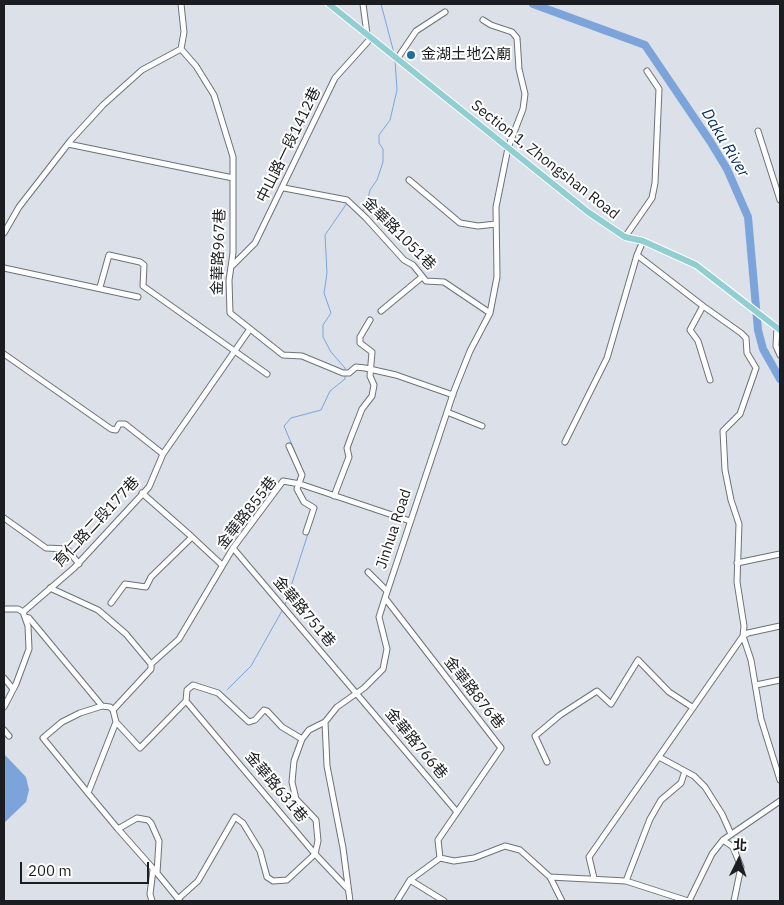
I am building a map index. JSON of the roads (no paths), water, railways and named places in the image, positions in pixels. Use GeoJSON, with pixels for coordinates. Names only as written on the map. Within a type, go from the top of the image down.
{"type":"FeatureCollection","features":[{"type":"Feature","properties":{"kind":"main road","name":"Section 1, Zhongshan Road"},"geometry":{"type":"LineString","coordinates":[[328,4],[588,212],[625,237],[643,242],[696,265],[738,295],[779,329]]}},
{"type":"Feature","properties":{"kind":"street"},"geometry":{"type":"LineString","coordinates":[[4,233],[18,206],[68,144],[103,105],[142,70],[181,48],[184,32],[181,4]]}},
{"type":"Feature","properties":{"kind":"street"},"geometry":{"type":"LineString","coordinates":[[363,4],[369,36]]}},
{"type":"Feature","properties":{"kind":"street"},"geometry":{"type":"LineString","coordinates":[[395,57],[416,31],[445,12]]}},
{"type":"Feature","properties":{"kind":"street","name":"Jinhua Road"},"geometry":{"type":"LineString","coordinates":[[302,739],[309,730],[325,722],[337,707],[374,680],[383,669],[386,662],[387,649],[380,622],[387,591],[453,395],[470,351],[490,313],[497,277],[496,208],[508,148],[523,109],[525,94],[519,69],[517,38],[512,32],[491,25],[483,20]]}},
{"type":"Feature","properties":{"kind":"street","name":"中山路一段1412巷"},"geometry":{"type":"LineString","coordinates":[[233,265],[255,243],[284,188],[335,78],[369,36]]}},
{"type":"Feature","properties":{"kind":"street","name":"金華路967巷"},"geometry":{"type":"LineString","coordinates":[[181,48],[196,66],[214,95],[233,157],[233,265],[229,280],[230,313],[283,355],[308,358],[344,373],[349,373],[356,367],[396,375],[453,395]]}},
{"type":"Feature","properties":{"kind":"street"},"geometry":{"type":"LineString","coordinates":[[625,237],[652,198],[655,183],[659,89],[647,71]]}},
{"type":"Feature","properties":{"kind":"street"},"geometry":{"type":"LineString","coordinates":[[758,131],[780,200]]}},
{"type":"Feature","properties":{"kind":"street"},"geometry":{"type":"LineString","coordinates":[[68,144],[233,178]]}},
{"type":"Feature","properties":{"kind":"street"},"geometry":{"type":"LineString","coordinates":[[409,180],[460,223],[478,226],[496,224]]}},
{"type":"Feature","properties":{"kind":"street","name":"金華路1051巷"},"geometry":{"type":"LineString","coordinates":[[284,188],[347,200],[404,260],[413,265],[422,277],[431,283],[444,282],[490,313]]}},
{"type":"Feature","properties":{"kind":"street"},"geometry":{"type":"LineString","coordinates":[[566,442],[607,358],[637,255],[643,242]]}},
{"type":"Feature","properties":{"kind":"street"},"geometry":{"type":"LineString","coordinates":[[100,287],[109,255],[140,262],[144,265],[143,286],[267,374]]}},
{"type":"Feature","properties":{"kind":"street"},"geometry":{"type":"LineString","coordinates":[[637,255],[746,338],[747,354],[756,368],[740,414],[723,431],[725,470],[731,500],[739,524],[737,563],[739,604],[744,626],[743,636],[751,660],[757,704],[780,780]]}},
{"type":"Feature","properties":{"kind":"street"},"geometry":{"type":"LineString","coordinates":[[4,268],[100,287],[138,297]]}},
{"type":"Feature","properties":{"kind":"street"},"geometry":{"type":"LineString","coordinates":[[381,311],[422,277]]}},
{"type":"Feature","properties":{"kind":"street"},"geometry":{"type":"LineString","coordinates":[[702,306],[690,330],[698,340],[710,380]]}},
{"type":"Feature","properties":{"kind":"street"},"geometry":{"type":"LineString","coordinates":[[334,496],[349,457],[347,448],[351,437],[362,409],[372,396],[374,384],[370,370],[372,352],[360,343],[360,337],[370,320]]}},
{"type":"Feature","properties":{"kind":"street"},"geometry":{"type":"LineString","coordinates":[[779,329],[776,346],[780,356]]}},
{"type":"Feature","properties":{"kind":"street","name":"育仁路二段177巷"},"geometry":{"type":"LineString","coordinates":[[24,614],[50,588],[79,564],[148,487],[163,454],[250,330]]}},
{"type":"Feature","properties":{"kind":"street"},"geometry":{"type":"LineString","coordinates":[[4,354],[111,429],[116,430],[121,423],[125,424],[163,454]]}},
{"type":"Feature","properties":{"kind":"street"},"geometry":{"type":"LineString","coordinates":[[447,412],[482,426]]}},
{"type":"Feature","properties":{"kind":"street"},"geometry":{"type":"LineString","coordinates":[[289,446],[302,475],[301,484],[297,489],[304,502],[314,508],[306,532]]}},
{"type":"Feature","properties":{"kind":"street","name":"金華路855巷"},"geometry":{"type":"LineString","coordinates":[[114,710],[151,669],[151,664],[179,639],[233,548],[283,481],[301,484],[410,521]]}},
{"type":"Feature","properties":{"kind":"street"},"geometry":{"type":"LineString","coordinates":[[142,493],[222,565]]}},
{"type":"Feature","properties":{"kind":"street"},"geometry":{"type":"LineString","coordinates":[[4,518],[46,548],[67,549],[79,564]]}},
{"type":"Feature","properties":{"kind":"street"},"geometry":{"type":"LineString","coordinates":[[111,603],[125,584],[146,587],[151,577],[192,538]]}},
{"type":"Feature","properties":{"kind":"street","name":"金華路751巷"},"geometry":{"type":"LineString","coordinates":[[233,548],[356,693]]}},
{"type":"Feature","properties":{"kind":"street"},"geometry":{"type":"LineString","coordinates":[[737,563],[780,554]]}},
{"type":"Feature","properties":{"kind":"street"},"geometry":{"type":"LineString","coordinates":[[368,572],[387,591]]}},
{"type":"Feature","properties":{"kind":"street"},"geometry":{"type":"LineString","coordinates":[[50,588],[98,610],[126,634],[151,664]]}},
{"type":"Feature","properties":{"kind":"street","name":"金華路876巷"},"geometry":{"type":"LineString","coordinates":[[385,598],[501,748],[438,840],[440,858]]}},
{"type":"Feature","properties":{"kind":"street"},"geometry":{"type":"LineString","coordinates":[[4,609],[18,609],[29,618],[102,706],[114,710],[116,722],[88,793]]}},
{"type":"Feature","properties":{"kind":"street"},"geometry":{"type":"LineString","coordinates":[[4,707],[28,649],[30,637],[24,614]]}},
{"type":"Feature","properties":{"kind":"street"},"geometry":{"type":"LineString","coordinates":[[594,878],[589,857],[743,636],[748,633],[780,626]]}},
{"type":"Feature","properties":{"kind":"street"},"geometry":{"type":"LineString","coordinates":[[546,762],[535,736],[560,715],[597,691],[611,704],[638,660],[669,692],[692,708]]}},
{"type":"Feature","properties":{"kind":"street"},"geometry":{"type":"LineString","coordinates":[[4,678],[13,689]]}},
{"type":"Feature","properties":{"kind":"street"},"geometry":{"type":"LineString","coordinates":[[756,686],[780,680]]}},
{"type":"Feature","properties":{"kind":"street"},"geometry":{"type":"LineString","coordinates":[[102,706],[62,722],[43,738],[179,900],[198,881],[235,817],[243,823],[260,852],[269,879],[278,882],[287,880],[315,854],[318,841],[316,820],[296,799],[292,782],[294,761],[302,739],[282,727],[267,710],[264,710],[255,720],[249,722],[218,693],[194,685],[187,690],[186,700],[140,748],[116,722]]}},
{"type":"Feature","properties":{"kind":"street","name":"金華路766巷"},"geometry":{"type":"LineString","coordinates":[[356,693],[457,812]]}},
{"type":"Feature","properties":{"kind":"street","name":"金華路631巷"},"geometry":{"type":"LineString","coordinates":[[186,700],[315,854],[348,889]]}},
{"type":"Feature","properties":{"kind":"street"},"geometry":{"type":"LineString","coordinates":[[325,722],[327,766],[343,848],[350,901]]}},
{"type":"Feature","properties":{"kind":"street"},"geometry":{"type":"LineString","coordinates":[[4,730],[9,736]]}},
{"type":"Feature","properties":{"kind":"street"},"geometry":{"type":"LineString","coordinates":[[659,757],[694,776],[705,787],[722,814],[731,834]]}},
{"type":"Feature","properties":{"kind":"street"},"geometry":{"type":"LineString","coordinates":[[626,881],[650,819],[661,800],[681,783],[685,771]]}},
{"type":"Feature","properties":{"kind":"street"},"geometry":{"type":"LineString","coordinates":[[550,877],[626,881],[689,901],[712,854],[724,840],[780,801]]}},
{"type":"Feature","properties":{"kind":"street"},"geometry":{"type":"LineString","coordinates":[[118,829],[137,818],[148,820],[151,823],[159,842],[150,894],[152,901]]}},
{"type":"Feature","properties":{"kind":"street"},"geometry":{"type":"LineString","coordinates":[[724,840],[733,848],[741,867],[734,901]]}},
{"type":"Feature","properties":{"kind":"street"},"geometry":{"type":"LineString","coordinates":[[397,901],[410,880],[440,858],[454,861],[467,859],[506,846],[513,846],[520,850],[550,877],[561,900]]}},
{"type":"Feature","properties":{"kind":"street"},"geometry":{"type":"LineString","coordinates":[[410,880],[444,901]]}},
{"type":"Feature","properties":{"kind":"water"},"geometry":{"type":"Polygon","coordinates":[[[4,754],[26,777],[29,790],[26,802],[4,823],[4,754]]]}},
{"type":"Feature","properties":{"kind":"waterway"},"geometry":{"type":"LineString","coordinates":[[381,4],[394,53]]}},
{"type":"Feature","properties":{"kind":"waterway","name":"Daku River"},"geometry":{"type":"LineString","coordinates":[[533,4],[645,45],[710,141],[727,169],[748,217],[758,330],[763,349],[780,379]]}},
{"type":"Feature","properties":{"kind":"waterway"},"geometry":{"type":"LineString","coordinates":[[362,212],[366,207],[370,190],[377,180],[383,162],[383,149],[379,143],[379,135],[390,120],[397,90],[395,60]]}},
{"type":"Feature","properties":{"kind":"waterway"},"geometry":{"type":"LineString","coordinates":[[345,372],[345,368],[331,352],[323,337],[323,325],[331,313],[324,293],[327,273],[325,235],[347,203],[356,212]]}},
{"type":"Feature","properties":{"kind":"waterway"},"geometry":{"type":"LineString","coordinates":[[303,471],[284,426],[291,418],[321,410],[330,391],[345,379],[345,376]]}},
{"type":"Feature","properties":{"kind":"waterway"},"geometry":{"type":"LineString","coordinates":[[285,605],[315,512]]}},
{"type":"Feature","properties":{"kind":"waterway"},"geometry":{"type":"LineString","coordinates":[[227,690],[251,666],[283,609]]}},
{"type":"Feature","properties":{"kind":"place","name":"金湖土地公廟"},"geometry":{"type":"Point","coordinates":[411,55]}}]}
